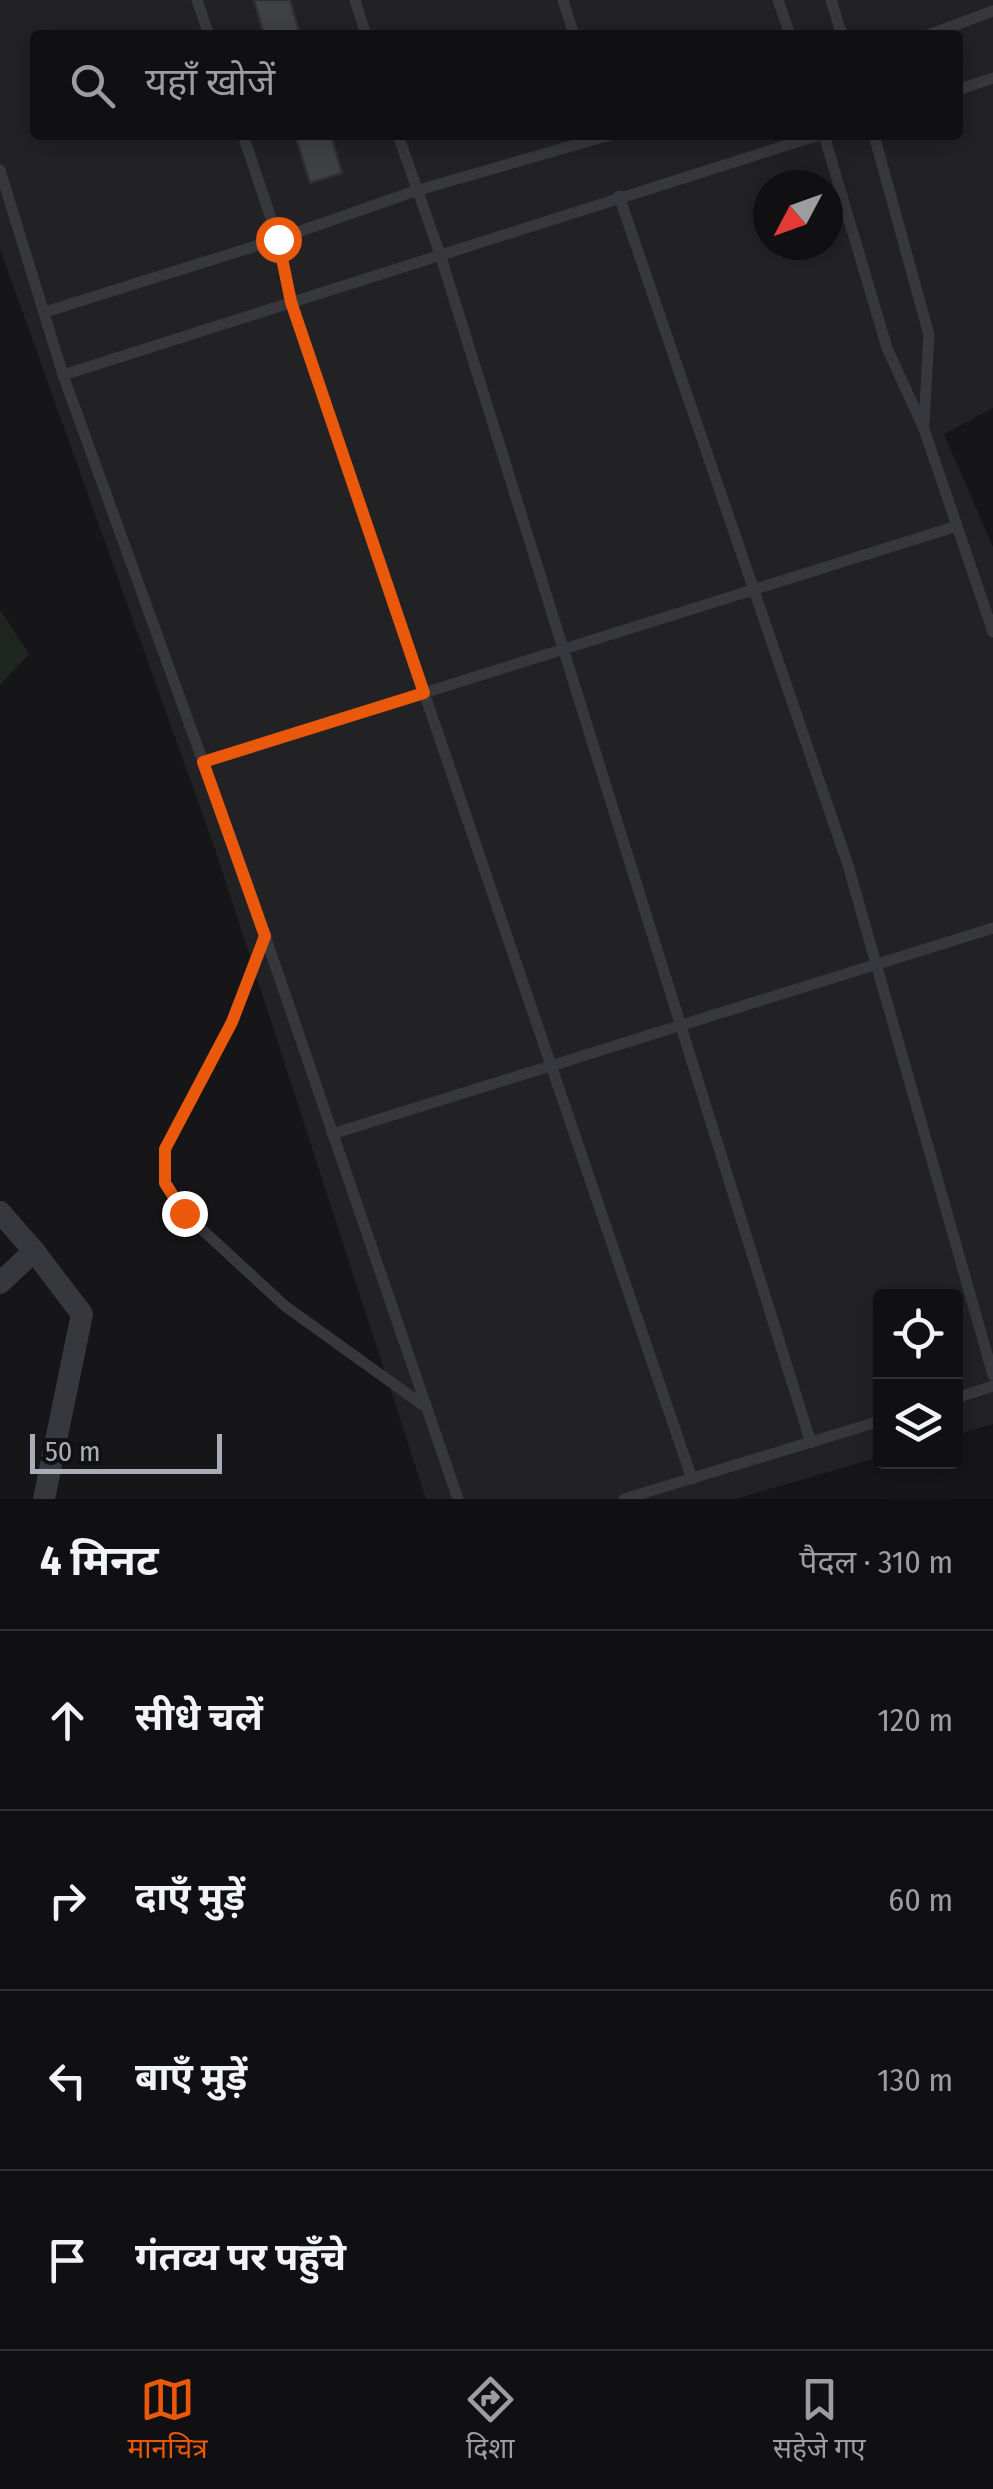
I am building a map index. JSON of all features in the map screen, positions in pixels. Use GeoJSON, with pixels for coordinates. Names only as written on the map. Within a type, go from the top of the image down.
{"type":"FeatureCollection","features":[{"type":"Feature","properties":{"kind":"street"},"geometry":{"type":"LineString","coordinates":[[0,1212],[82,1314],[44,1499]]}},
{"type":"Feature","properties":{"kind":"street"},"geometry":{"type":"LineString","coordinates":[[0,1283],[34,1252]]}},
{"type":"Feature","properties":{"kind":"lane"},"geometry":{"type":"LineString","coordinates":[[197,0],[206,30]]}},
{"type":"Feature","properties":{"kind":"lane"},"geometry":{"type":"LineString","coordinates":[[355,0],[364,30]]}},
{"type":"Feature","properties":{"kind":"lane"},"geometry":{"type":"LineString","coordinates":[[563,0],[572,30]]}},
{"type":"Feature","properties":{"kind":"lane"},"geometry":{"type":"LineString","coordinates":[[778,0],[788,30]]}},
{"type":"Feature","properties":{"kind":"lane"},"geometry":{"type":"LineString","coordinates":[[831,0],[840,30]]}},
{"type":"Feature","properties":{"kind":"lane"},"geometry":{"type":"LineString","coordinates":[[942,30],[993,12]]}},
{"type":"Feature","properties":{"kind":"lane"},"geometry":{"type":"LineString","coordinates":[[963,88],[993,78]]}},
{"type":"Feature","properties":{"kind":"lane"},"geometry":{"type":"LineString","coordinates":[[244,140],[278,239],[291,302],[692,1479]]}},
{"type":"Feature","properties":{"kind":"lane"},"geometry":{"type":"LineString","coordinates":[[400,140],[440,254],[811,1442]]}},
{"type":"Feature","properties":{"kind":"lane"},"geometry":{"type":"LineString","coordinates":[[44,312],[416,191],[590,140]]}},
{"type":"Feature","properties":{"kind":"lane"},"geometry":{"type":"LineString","coordinates":[[64,375],[805,140]]}},
{"type":"Feature","properties":{"kind":"lane"},"geometry":{"type":"LineString","coordinates":[[823,140],[887,348],[924,429],[993,632]]}},
{"type":"Feature","properties":{"kind":"lane"},"geometry":{"type":"LineString","coordinates":[[875,140],[929,335],[924,429]]}},
{"type":"Feature","properties":{"kind":"lane"},"geometry":{"type":"LineString","coordinates":[[0,170],[64,375],[265,936],[458,1499]]}},
{"type":"Feature","properties":{"kind":"lane"},"geometry":{"type":"LineString","coordinates":[[620,196],[848,865],[993,1375]]}},
{"type":"Feature","properties":{"kind":"lane"},"geometry":{"type":"LineString","coordinates":[[203,762],[957,526]]}},
{"type":"Feature","properties":{"kind":"lane"},"geometry":{"type":"LineString","coordinates":[[332,1134],[993,928]]}},
{"type":"Feature","properties":{"kind":"lane"},"geometry":{"type":"LineString","coordinates":[[265,936],[232,1022],[165,1149],[165,1183],[184,1213],[285,1306],[427,1408]]}},
{"type":"Feature","properties":{"kind":"lane"},"geometry":{"type":"LineString","coordinates":[[963,1396],[993,1386]]}},
{"type":"Feature","properties":{"kind":"lane"},"geometry":{"type":"LineString","coordinates":[[624,1499],[873,1423]]}},
{"type":"Feature","properties":{"kind":"shaded area"},"geometry":{"type":"Polygon","coordinates":[[[0,0],[993,0],[993,408],[944,434],[993,547],[993,1424],[963,1433],[963,1289],[873,1289],[873,1459],[735,1499],[426,1499],[215,849],[0,249],[0,0]]]}},
{"type":"Feature","properties":{"kind":"shaded area"},"geometry":{"type":"Polygon","coordinates":[[[0,610],[29,654],[0,685],[0,610]]]}},
{"type":"Feature","properties":{"kind":"building"},"geometry":{"type":"Polygon","coordinates":[[[254,0],[290,0],[299,30],[263,30],[254,0]]]}},
{"type":"Feature","properties":{"kind":"building"},"geometry":{"type":"Polygon","coordinates":[[[297,140],[332,140],[342,173],[310,183],[297,140]]]}},
{"type":"Feature","properties":{"kind":"route"},"geometry":{"type":"LineString","coordinates":[[184,1213],[165,1183],[165,1149],[232,1022],[265,936],[203,762],[424,693],[291,302],[278,239]]}}]}
